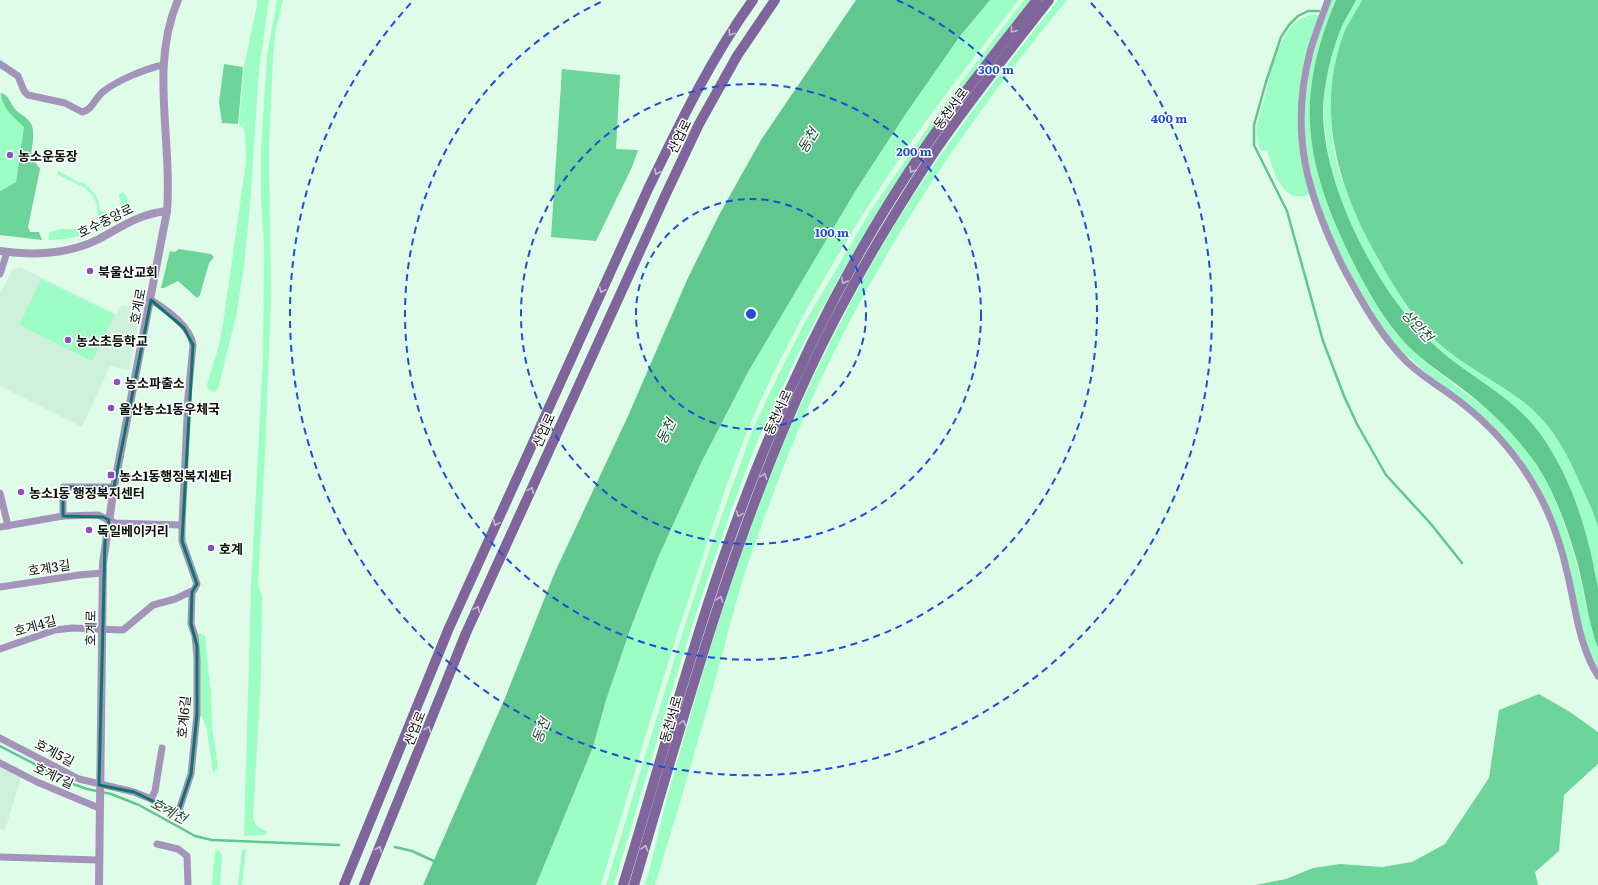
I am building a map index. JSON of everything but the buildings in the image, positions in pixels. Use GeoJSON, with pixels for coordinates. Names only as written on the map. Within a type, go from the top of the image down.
{"type":"FeatureCollection","features":[{"type":"Feature","properties":{"kind":"main road","name":"산업로"},"geometry":{"type":"LineString","coordinates":[[344,885],[449,628],[643,201],[683,117],[714,61],[753,0]]}},
{"type":"Feature","properties":{"kind":"main road","name":"산업로"},"geometry":{"type":"LineString","coordinates":[[364,885],[466,633],[665,196],[699,124],[737,56],[774,0]]}},
{"type":"Feature","properties":{"kind":"main road","name":"동천서로"},"geometry":{"type":"LineString","coordinates":[[623,885],[700,628],[733,530],[768,438],[800,368],[841,287],[926,147],[978,73],[1037,0]]}},
{"type":"Feature","properties":{"kind":"main road","name":"동천서로"},"geometry":{"type":"LineString","coordinates":[[634,885],[709,634],[742,534],[778,442],[809,371],[853,286],[934,153],[986,80],[1050,0]]}},
{"type":"Feature","properties":{"kind":"street","name":"호계로"},"geometry":{"type":"LineString","coordinates":[[99,804],[102,573],[114,487],[167,211],[168,169],[163,98],[163,65],[166,37],[178,0]]}},
{"type":"Feature","properties":{"kind":"street"},"geometry":{"type":"LineString","coordinates":[[1328,0],[1310,51],[1302,106],[1304,160],[1320,218],[1359,297],[1383,333],[1408,363],[1464,405],[1490,428],[1511,451],[1533,484],[1547,510],[1556,534],[1568,576],[1581,640],[1588,659],[1598,676]]}},
{"type":"Feature","properties":{"kind":"street"},"geometry":{"type":"LineString","coordinates":[[0,64],[18,76],[24,91],[28,94],[65,103],[82,112],[90,108],[104,90],[141,72],[163,65]]}},
{"type":"Feature","properties":{"kind":"street","name":"호수중앙로"},"geometry":{"type":"LineString","coordinates":[[0,274],[3,251],[28,254],[70,249],[99,239],[140,216],[167,211]]}},
{"type":"Feature","properties":{"kind":"street","name":"호계6길"},"geometry":{"type":"LineString","coordinates":[[99,785],[127,789],[151,799],[175,813],[178,812],[190,780],[197,714],[198,677],[197,646],[191,624],[192,592],[196,588],[197,584],[182,541],[182,525],[188,397],[193,345],[192,340],[184,328],[168,312],[151,300]]}},
{"type":"Feature","properties":{"kind":"street"},"geometry":{"type":"LineString","coordinates":[[63,516],[63,487],[114,487]]}},
{"type":"Feature","properties":{"kind":"street"},"geometry":{"type":"LineString","coordinates":[[0,493],[8,526]]}},
{"type":"Feature","properties":{"kind":"street"},"geometry":{"type":"LineString","coordinates":[[0,527],[63,516],[98,515],[115,523],[182,525]]}},
{"type":"Feature","properties":{"kind":"street","name":"호계3길"},"geometry":{"type":"LineString","coordinates":[[0,587],[102,573]]}},
{"type":"Feature","properties":{"kind":"street"},"geometry":{"type":"LineString","coordinates":[[102,629],[126,629],[135,618],[153,605],[175,600],[192,592]]}},
{"type":"Feature","properties":{"kind":"street","name":"호계4길"},"geometry":{"type":"LineString","coordinates":[[0,649],[55,630],[102,629]]}},
{"type":"Feature","properties":{"kind":"street","name":"호계5길"},"geometry":{"type":"LineString","coordinates":[[0,738],[80,779],[99,785]]}},
{"type":"Feature","properties":{"kind":"street","name":"호계6길"},"geometry":{"type":"LineString","coordinates":[[151,799],[155,791],[162,748]]}},
{"type":"Feature","properties":{"kind":"street","name":"호계7길"},"geometry":{"type":"LineString","coordinates":[[0,762],[37,782],[99,804]]}},
{"type":"Feature","properties":{"kind":"street"},"geometry":{"type":"LineString","coordinates":[[99,804],[99,885]]}},
{"type":"Feature","properties":{"kind":"street"},"geometry":{"type":"LineString","coordinates":[[157,844],[184,852],[188,862],[188,885]]}},
{"type":"Feature","properties":{"kind":"street"},"geometry":{"type":"LineString","coordinates":[[0,857],[98,860]]}},
{"type":"Feature","properties":{"kind":"highlighted area"},"geometry":{"type":"Polygon","coordinates":[[[151,300],[184,328],[193,345],[182,541],[197,584],[192,592],[191,624],[197,646],[197,714],[191,774],[178,813],[134,792],[99,785],[105,541],[109,520],[103,517],[63,516],[63,487],[114,487],[151,300]]]}},
{"type":"Feature","properties":{"kind":"shaded area"},"geometry":{"type":"Polygon","coordinates":[[[258,0],[269,0],[259,70],[250,206],[244,266],[236,317],[218,389],[213,392],[208,389],[207,384],[218,349],[223,324],[246,162],[245,131],[239,124],[244,67],[258,0]]]}},
{"type":"Feature","properties":{"kind":"shaded area"},"geometry":{"type":"Polygon","coordinates":[[[277,0],[283,0],[276,29],[273,56],[269,150],[271,297],[258,585],[262,596],[261,675],[253,820],[257,826],[267,832],[265,835],[244,836],[251,588],[263,359],[264,244],[261,199],[261,149],[267,55],[277,0]]]}},
{"type":"Feature","properties":{"kind":"shaded area"},"geometry":{"type":"Polygon","coordinates":[[[990,0],[1019,0],[937,106],[874,197],[823,281],[763,394],[730,476],[711,531],[657,698],[601,885],[536,885],[593,747],[606,700],[631,627],[657,560],[701,463],[748,372],[856,190],[905,115],[960,36],[990,0]]]}},
{"type":"Feature","properties":{"kind":"shaded area"},"geometry":{"type":"Polygon","coordinates":[[[1024,0],[1031,0],[963,88],[900,178],[843,271],[816,319],[791,369],[759,437],[738,492],[699,603],[614,885],[606,885],[679,644],[708,554],[752,431],[780,371],[805,322],[871,210],[943,106],[1024,0]]]}},
{"type":"Feature","properties":{"kind":"shaded area"},"geometry":{"type":"Polygon","coordinates":[[[1058,0],[1067,0],[997,89],[932,181],[874,277],[822,377],[785,464],[747,568],[655,885],[645,885],[667,798],[687,728],[730,588],[771,474],[811,383],[856,293],[880,249],[906,207],[963,124],[1058,0]]]}},
{"type":"Feature","properties":{"kind":"shaded area"},"geometry":{"type":"Polygon","coordinates":[[[1330,0],[1336,0],[1323,36],[1314,69],[1310,101],[1310,131],[1315,162],[1323,193],[1335,225],[1369,294],[1383,316],[1399,336],[1434,369],[1489,411],[1502,423],[1529,454],[1542,474],[1562,518],[1577,565],[1598,649],[1598,672],[1584,643],[1560,539],[1514,451],[1397,347],[1370,311],[1330,235],[1315,196],[1305,143],[1304,108],[1309,66],[1330,0]]]}},
{"type":"Feature","properties":{"kind":"shaded area"},"geometry":{"type":"Polygon","coordinates":[[[1356,0],[1362,0],[1348,26],[1340,46],[1331,102],[1333,140],[1343,184],[1393,283],[1416,319],[1435,339],[1456,356],[1530,406],[1541,416],[1559,439],[1573,466],[1598,528],[1598,588],[1584,527],[1570,488],[1552,452],[1529,420],[1502,397],[1445,355],[1432,344],[1411,321],[1391,296],[1373,267],[1357,237],[1343,205],[1333,173],[1327,142],[1324,100],[1328,66],[1334,44],[1356,0]]]}},
{"type":"Feature","properties":{"kind":"shaded area"},"geometry":{"type":"Polygon","coordinates":[[[1362,0],[1598,0],[1598,528],[1592,510],[1572,466],[1551,430],[1532,409],[1521,400],[1465,363],[1433,338],[1403,300],[1364,233],[1352,206],[1342,177],[1335,149],[1331,120],[1331,90],[1336,60],[1345,30],[1362,0]]]}},
{"type":"Feature","properties":{"kind":"shaded area"},"geometry":{"type":"Polygon","coordinates":[[[1320,16],[1301,90],[1310,194],[1300,196],[1292,195],[1280,184],[1272,167],[1267,150],[1262,151],[1260,149],[1257,136],[1257,126],[1274,61],[1286,34],[1295,23],[1305,17],[1320,16]]]}},
{"type":"Feature","properties":{"kind":"shaded area"},"geometry":{"type":"Polygon","coordinates":[[[224,64],[243,67],[238,124],[222,123],[219,102],[224,64]]]}},
{"type":"Feature","properties":{"kind":"shaded area"},"geometry":{"type":"Polygon","coordinates":[[[562,69],[620,75],[616,149],[638,150],[632,167],[596,241],[551,237],[562,69]]]}},
{"type":"Feature","properties":{"kind":"shaded area","name":"농소운동장"},"geometry":{"type":"Polygon","coordinates":[[[0,92],[5,107],[24,127],[16,182],[0,190],[0,92]]]}},
{"type":"Feature","properties":{"kind":"shaded area"},"geometry":{"type":"Polygon","coordinates":[[[1,93],[6,96],[15,109],[32,125],[33,138],[31,156],[40,169],[28,227],[30,232],[39,232],[42,240],[0,235],[0,191],[16,182],[24,127],[6,108],[1,93]]]}},
{"type":"Feature","properties":{"kind":"shaded area"},"geometry":{"type":"Polygon","coordinates":[[[58,171],[80,183],[83,182],[98,200],[100,210],[103,212],[125,213],[119,197],[119,194],[123,192],[130,202],[130,208],[133,210],[99,229],[97,207],[92,195],[78,184],[57,174],[58,171]]]}},
{"type":"Feature","properties":{"kind":"shaded area"},"geometry":{"type":"Polygon","coordinates":[[[60,229],[80,229],[88,234],[66,239],[48,240],[50,232],[60,229]]]}},
{"type":"Feature","properties":{"kind":"shaded area"},"geometry":{"type":"Polygon","coordinates":[[[179,249],[211,254],[214,257],[209,263],[200,295],[197,298],[178,281],[161,288],[170,251],[175,252],[179,249]]]}},
{"type":"Feature","properties":{"kind":"shaded area","name":"농소초등학교"},"geometry":{"type":"Polygon","coordinates":[[[20,267],[117,314],[122,305],[142,308],[129,370],[110,366],[82,427],[0,386],[0,293],[13,269],[20,267]]]}},
{"type":"Feature","properties":{"kind":"shaded area"},"geometry":{"type":"Polygon","coordinates":[[[41,279],[115,315],[92,361],[19,325],[41,279]]]}},
{"type":"Feature","properties":{"kind":"shaded area"},"geometry":{"type":"Polygon","coordinates":[[[200,633],[205,636],[211,690],[212,725],[218,768],[213,773],[207,730],[202,716],[199,716],[198,636],[200,633]]]}},
{"type":"Feature","properties":{"kind":"shaded area"},"geometry":{"type":"Polygon","coordinates":[[[1539,694],[1570,712],[1598,732],[1598,764],[1564,795],[1559,851],[1535,872],[1538,885],[1255,885],[1286,879],[1313,868],[1340,864],[1382,867],[1412,862],[1445,844],[1489,778],[1499,710],[1539,694]]]}},
{"type":"Feature","properties":{"kind":"shaded area"},"geometry":{"type":"Polygon","coordinates":[[[0,768],[21,778],[5,830],[0,829],[0,768]]]}},
{"type":"Feature","properties":{"kind":"shaded area"},"geometry":{"type":"Polygon","coordinates":[[[246,849],[242,885],[238,885],[242,850],[246,849]]]}},
{"type":"Feature","properties":{"kind":"shaded area"},"geometry":{"type":"Polygon","coordinates":[[[219,850],[222,855],[220,885],[212,885],[215,851],[219,850]]]}},
{"type":"Feature","properties":{"kind":"water","name":"동천"},"geometry":{"type":"Polygon","coordinates":[[[856,0],[990,0],[960,36],[905,115],[856,190],[748,372],[701,463],[657,560],[631,627],[606,700],[593,747],[536,885],[423,885],[505,698],[555,572],[628,416],[687,280],[719,215],[761,140],[856,0]]]}},
{"type":"Feature","properties":{"kind":"water"},"geometry":{"type":"Polygon","coordinates":[[[1336,0],[1356,0],[1342,26],[1335,46],[1329,67],[1323,110],[1325,140],[1332,172],[1343,204],[1373,267],[1392,296],[1412,322],[1445,355],[1517,408],[1530,421],[1551,450],[1567,480],[1579,512],[1589,546],[1598,588],[1598,648],[1570,538],[1555,498],[1542,473],[1520,443],[1496,417],[1469,394],[1422,359],[1399,336],[1369,293],[1335,224],[1323,192],[1315,161],[1310,131],[1310,100],[1314,69],[1323,36],[1336,0]]]}},
{"type":"Feature","properties":{"kind":"waterway"},"geometry":{"type":"LineString","coordinates":[[1319,11],[1308,11],[1298,16],[1289,25],[1281,37],[1254,125],[1254,145],[1287,211],[1323,341],[1344,396],[1357,424],[1386,475],[1431,524],[1462,563]]}},
{"type":"Feature","properties":{"kind":"waterway","name":"호계천"},"geometry":{"type":"LineString","coordinates":[[0,746],[73,784],[87,789],[111,794],[139,805],[195,836],[212,840],[339,845]]}},
{"type":"Feature","properties":{"kind":"waterway"},"geometry":{"type":"LineString","coordinates":[[395,847],[412,851],[436,862]]}},
{"type":"Feature","properties":{"kind":"place","name":"농소운동장"},"geometry":{"type":"Point","coordinates":[10,155]}},
{"type":"Feature","properties":{"kind":"place","name":"북울산교회"},"geometry":{"type":"Point","coordinates":[90,271]}},
{"type":"Feature","properties":{"kind":"place","name":"농소초등학교"},"geometry":{"type":"Point","coordinates":[68,340]}},
{"type":"Feature","properties":{"kind":"place","name":"농소파출소"},"geometry":{"type":"Point","coordinates":[117,382]}},
{"type":"Feature","properties":{"kind":"place","name":"울산농소1동우체국"},"geometry":{"type":"Point","coordinates":[111,408]}},
{"type":"Feature","properties":{"kind":"place","name":"농소1동행정복지센터"},"geometry":{"type":"Point","coordinates":[111,475]}},
{"type":"Feature","properties":{"kind":"place","name":"농소1동 행정복지센터"},"geometry":{"type":"Point","coordinates":[21,492]}},
{"type":"Feature","properties":{"kind":"place","name":"독일베이커리"},"geometry":{"type":"Point","coordinates":[89,530]}},
{"type":"Feature","properties":{"kind":"place","name":"호계"},"geometry":{"type":"Point","coordinates":[211,548]}},
{"type":"Feature","properties":{"kind":"water label","name":"상안천"},"geometry":{"type":"Point","coordinates":[1418,325]}}]}
